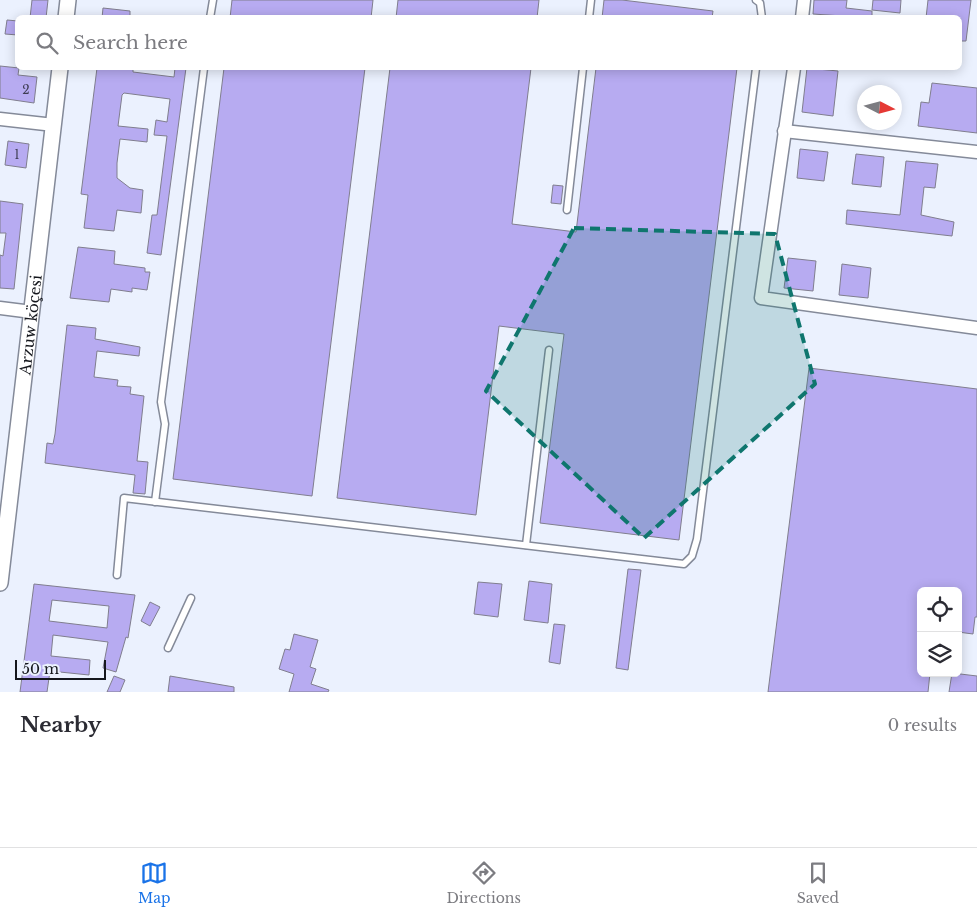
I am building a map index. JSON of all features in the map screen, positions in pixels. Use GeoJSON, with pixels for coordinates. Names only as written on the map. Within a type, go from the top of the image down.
{"type":"FeatureCollection","features":[{"type":"Feature","properties":{"kind":"street"},"geometry":{"type":"LineString","coordinates":[[66,15],[68,0]]}},
{"type":"Feature","properties":{"kind":"street"},"geometry":{"type":"LineString","coordinates":[[802,15],[804,0]]}},
{"type":"Feature","properties":{"kind":"street","name":"Arzuw köçesi"},"geometry":{"type":"LineString","coordinates":[[0,583],[3,532],[32,312],[60,70]]}},
{"type":"Feature","properties":{"kind":"street"},"geometry":{"type":"LineString","coordinates":[[794,70],[761,298],[977,328]]}},
{"type":"Feature","properties":{"kind":"street"},"geometry":{"type":"LineString","coordinates":[[0,120],[54,125]]}},
{"type":"Feature","properties":{"kind":"street"},"geometry":{"type":"LineString","coordinates":[[784,131],[977,152]]}},
{"type":"Feature","properties":{"kind":"street"},"geometry":{"type":"LineString","coordinates":[[0,308],[32,312]]}},
{"type":"Feature","properties":{"kind":"lane"},"geometry":{"type":"LineString","coordinates":[[210,15],[213,0]]}},
{"type":"Feature","properties":{"kind":"lane"},"geometry":{"type":"LineString","coordinates":[[589,15],[591,0]]}},
{"type":"Feature","properties":{"kind":"lane"},"geometry":{"type":"LineString","coordinates":[[756,0],[760,3],[762,15]]}},
{"type":"Feature","properties":{"kind":"lane"},"geometry":{"type":"LineString","coordinates":[[155,502],[165,424],[161,402],[204,70]]}},
{"type":"Feature","properties":{"kind":"lane"},"geometry":{"type":"LineString","coordinates":[[566,210],[583,70]]}},
{"type":"Feature","properties":{"kind":"lane"},"geometry":{"type":"LineString","coordinates":[[117,575],[124,498],[684,564],[692,556],[697,539],[756,70]]}},
{"type":"Feature","properties":{"kind":"lane"},"geometry":{"type":"LineString","coordinates":[[526,546],[549,350]]}},
{"type":"Feature","properties":{"kind":"lane"},"geometry":{"type":"LineString","coordinates":[[168,648],[191,598]]}},
{"type":"Feature","properties":{"kind":"highlighted area"},"geometry":{"type":"Polygon","coordinates":[[[574,228],[775,234],[815,384],[644,538],[486,391],[574,228]]]}},
{"type":"Feature","properties":{"kind":"building"},"geometry":{"type":"Polygon","coordinates":[[[32,0],[48,0],[46,15],[30,15],[32,0]]]}},
{"type":"Feature","properties":{"kind":"building"},"geometry":{"type":"Polygon","coordinates":[[[232,0],[373,0],[371,15],[230,15],[232,0]]]}},
{"type":"Feature","properties":{"kind":"building"},"geometry":{"type":"Polygon","coordinates":[[[398,0],[539,0],[537,15],[396,15],[398,0]]]}},
{"type":"Feature","properties":{"kind":"building"},"geometry":{"type":"Polygon","coordinates":[[[604,0],[622,0],[713,11],[712,15],[602,15],[604,0]]]}},
{"type":"Feature","properties":{"kind":"building"},"geometry":{"type":"Polygon","coordinates":[[[814,0],[847,0],[846,8],[872,11],[872,15],[813,14],[814,0]]]}},
{"type":"Feature","properties":{"kind":"building"},"geometry":{"type":"Polygon","coordinates":[[[873,0],[901,0],[900,13],[872,10],[873,0]]]}},
{"type":"Feature","properties":{"kind":"building"},"geometry":{"type":"Polygon","coordinates":[[[928,0],[971,0],[966,41],[962,41],[962,15],[926,15],[928,0]]]}},
{"type":"Feature","properties":{"kind":"building"},"geometry":{"type":"Polygon","coordinates":[[[103,8],[130,11],[130,15],[102,15],[103,8]]]}},
{"type":"Feature","properties":{"kind":"building"},"geometry":{"type":"Polygon","coordinates":[[[7,20],[15,21],[15,35],[5,34],[7,20]]]}},
{"type":"Feature","properties":{"kind":"building"},"geometry":{"type":"Polygon","coordinates":[[[0,66],[15,68],[15,70],[19,70],[18,75],[37,77],[34,103],[0,98],[0,66]]]}},
{"type":"Feature","properties":{"kind":"building"},"geometry":{"type":"Polygon","coordinates":[[[97,70],[133,70],[133,72],[174,77],[175,70],[186,70],[161,255],[147,253],[152,215],[157,215],[167,136],[154,135],[156,120],[167,122],[170,99],[124,93],[122,95],[118,126],[148,129],[147,142],[120,139],[117,163],[117,178],[130,188],[143,190],[141,213],[117,210],[114,231],[84,228],[88,195],[81,194],[97,70]]]}},
{"type":"Feature","properties":{"kind":"building"},"geometry":{"type":"Polygon","coordinates":[[[224,70],[365,70],[312,496],[173,479],[224,70]]]}},
{"type":"Feature","properties":{"kind":"building"},"geometry":{"type":"Polygon","coordinates":[[[390,70],[531,70],[512,224],[576,232],[596,70],[737,70],[679,540],[540,523],[564,334],[499,326],[476,515],[337,498],[390,70]]]}},
{"type":"Feature","properties":{"kind":"building"},"geometry":{"type":"Polygon","coordinates":[[[807,70],[838,71],[833,116],[802,112],[807,70]]]}},
{"type":"Feature","properties":{"kind":"building"},"geometry":{"type":"Polygon","coordinates":[[[932,83],[977,88],[977,133],[918,126],[921,102],[929,103],[932,83]]]}},
{"type":"Feature","properties":{"kind":"building"},"geometry":{"type":"Polygon","coordinates":[[[8,141],[29,144],[26,168],[5,165],[8,141]]]}},
{"type":"Feature","properties":{"kind":"building"},"geometry":{"type":"Polygon","coordinates":[[[800,149],[828,152],[824,181],[797,178],[800,149]]]}},
{"type":"Feature","properties":{"kind":"building"},"geometry":{"type":"Polygon","coordinates":[[[856,154],[884,157],[881,187],[852,184],[856,154]]]}},
{"type":"Feature","properties":{"kind":"building"},"geometry":{"type":"Polygon","coordinates":[[[906,161],[938,164],[935,188],[924,187],[921,215],[954,222],[952,236],[846,224],[847,210],[900,215],[906,161]]]}},
{"type":"Feature","properties":{"kind":"building"},"geometry":{"type":"Polygon","coordinates":[[[553,185],[563,186],[561,204],[551,203],[553,185]]]}},
{"type":"Feature","properties":{"kind":"building"},"geometry":{"type":"Polygon","coordinates":[[[0,201],[23,204],[14,289],[0,288],[0,255],[3,256],[6,233],[0,233],[0,201]]]}},
{"type":"Feature","properties":{"kind":"building"},"geometry":{"type":"Polygon","coordinates":[[[78,247],[115,251],[114,264],[145,268],[145,272],[150,272],[147,290],[132,288],[132,292],[111,289],[109,302],[70,298],[78,247]]]}},
{"type":"Feature","properties":{"kind":"building"},"geometry":{"type":"Polygon","coordinates":[[[788,258],[816,261],[813,291],[784,288],[788,258]]]}},
{"type":"Feature","properties":{"kind":"building"},"geometry":{"type":"Polygon","coordinates":[[[842,264],[871,268],[868,298],[839,295],[842,264]]]}},
{"type":"Feature","properties":{"kind":"building"},"geometry":{"type":"Polygon","coordinates":[[[67,325],[96,328],[95,339],[140,347],[139,356],[97,351],[94,377],[118,380],[117,386],[131,387],[130,394],[144,396],[137,461],[148,462],[145,494],[133,493],[135,475],[45,463],[47,443],[53,444],[55,434],[67,325]]]}},
{"type":"Feature","properties":{"kind":"building"},"geometry":{"type":"Polygon","coordinates":[[[809,368],[977,389],[977,617],[975,617],[973,634],[962,633],[962,587],[917,587],[917,677],[930,677],[928,692],[768,692],[809,368]]]}},
{"type":"Feature","properties":{"kind":"building"},"geometry":{"type":"Polygon","coordinates":[[[628,569],[641,570],[628,670],[616,668],[628,569]]]}},
{"type":"Feature","properties":{"kind":"building"},"geometry":{"type":"Polygon","coordinates":[[[529,581],[552,584],[548,623],[524,620],[529,581]]]}},
{"type":"Feature","properties":{"kind":"building"},"geometry":{"type":"Polygon","coordinates":[[[478,582],[502,584],[498,617],[474,614],[478,582]]]}},
{"type":"Feature","properties":{"kind":"building"},"geometry":{"type":"Polygon","coordinates":[[[34,584],[135,595],[128,638],[126,637],[116,672],[103,668],[108,642],[53,635],[51,656],[90,660],[89,675],[50,671],[47,692],[20,692],[34,584]],[[52,600],[49,621],[107,628],[109,606],[52,600]]]}},
{"type":"Feature","properties":{"kind":"building"},"geometry":{"type":"Polygon","coordinates":[[[150,602],[160,607],[150,626],[141,621],[150,602]]]}},
{"type":"Feature","properties":{"kind":"building"},"geometry":{"type":"Polygon","coordinates":[[[554,624],[565,625],[560,664],[549,662],[554,624]]]}},
{"type":"Feature","properties":{"kind":"building"},"geometry":{"type":"Polygon","coordinates":[[[294,634],[318,640],[310,667],[316,669],[311,684],[329,690],[328,692],[289,692],[294,674],[279,669],[285,649],[290,650],[294,634]]]}},
{"type":"Feature","properties":{"kind":"building"},"geometry":{"type":"Polygon","coordinates":[[[962,674],[977,676],[977,692],[949,692],[951,677],[962,677],[962,674]]]}},
{"type":"Feature","properties":{"kind":"building"},"geometry":{"type":"Polygon","coordinates":[[[114,676],[125,680],[120,692],[107,692],[114,676]]]}},
{"type":"Feature","properties":{"kind":"building"},"geometry":{"type":"Polygon","coordinates":[[[170,676],[234,687],[234,692],[168,692],[170,676]]]}}]}
